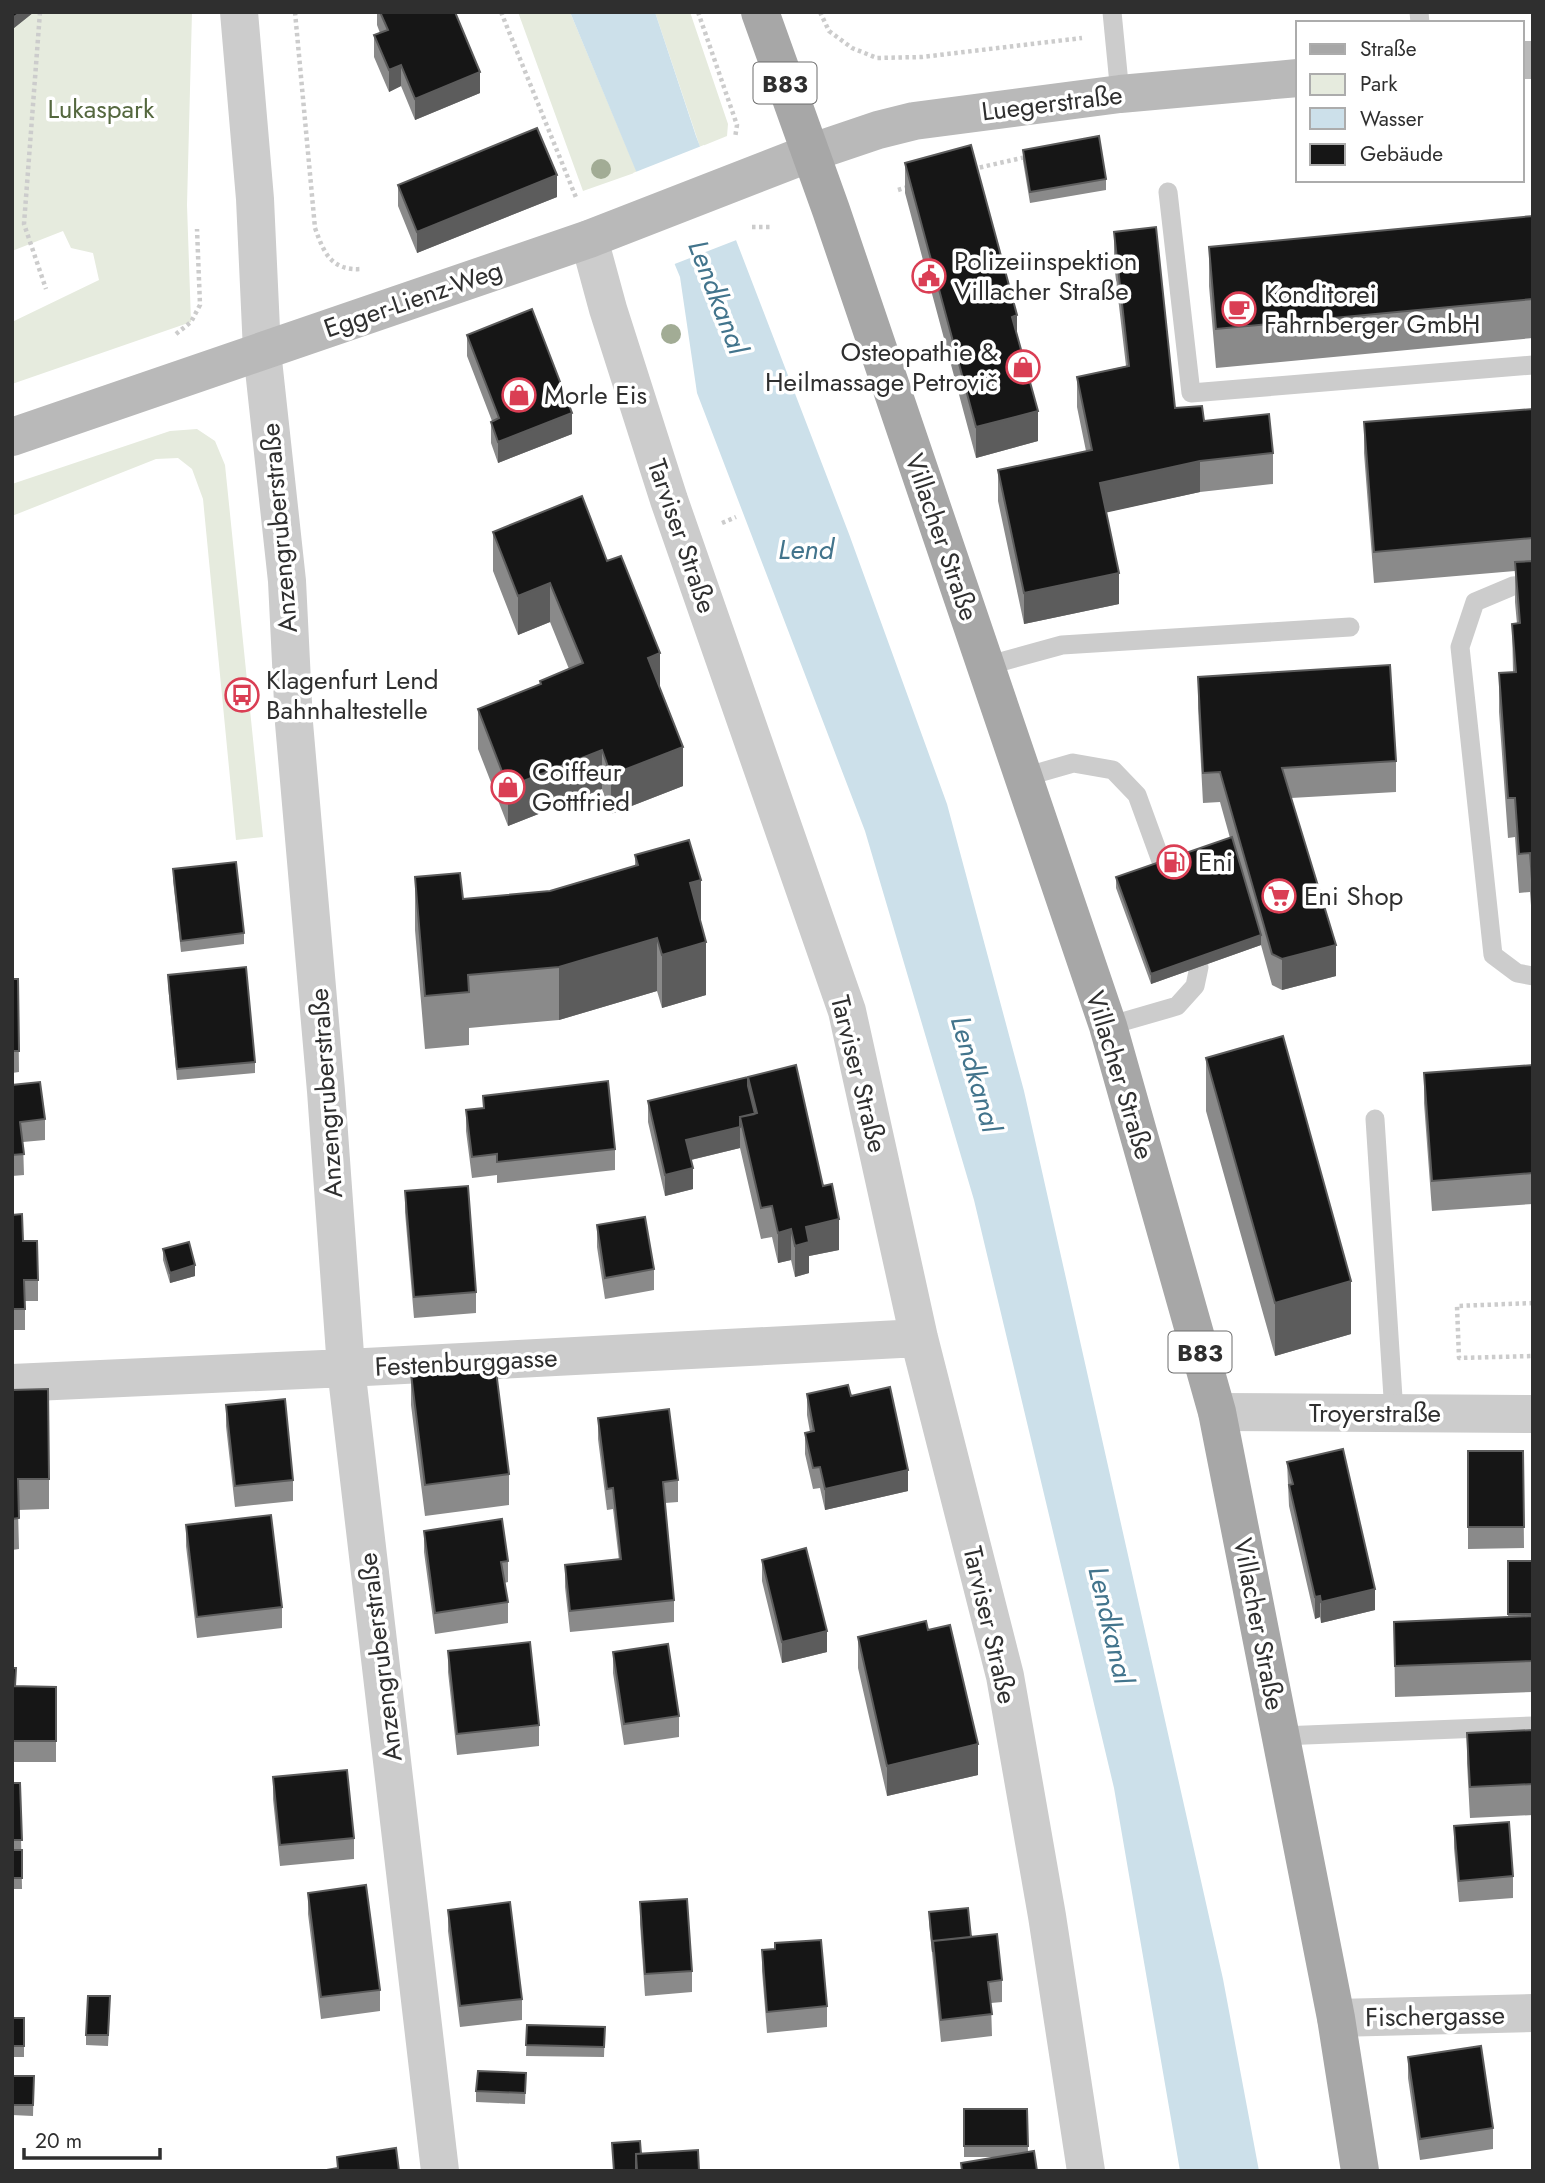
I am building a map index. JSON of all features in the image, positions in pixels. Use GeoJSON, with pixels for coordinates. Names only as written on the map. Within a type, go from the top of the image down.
{"type":"FeatureCollection","features":[{"type":"Feature","properties":{"kind":"main road","name":"Villacher Straße"},"geometry":{"type":"LineString","coordinates":[[760,12],[1108,1026],[1217,1412],[1336,2018],[1360,2171]]}},
{"type":"Feature","properties":{"kind":"street","name":"Anzengruberstraße"},"geometry":{"type":"LineString","coordinates":[[239,12],[255,199],[262,351],[287,581],[294,723],[326,1091],[346,1368],[440,2171]]}},
{"type":"Feature","properties":{"kind":"street","name":"Luegerstraße"},"geometry":{"type":"LineString","coordinates":[[810,153],[914,121],[1120,94],[1296,78]]}},
{"type":"Feature","properties":{"kind":"street","name":"Egger-Lienz-Weg"},"geometry":{"type":"LineString","coordinates":[[12,437],[598,236],[810,153]]}},
{"type":"Feature","properties":{"kind":"street","name":"Tarviser Straße"},"geometry":{"type":"LineString","coordinates":[[598,236],[608,309],[668,500],[847,1011],[919,1338],[1005,1676],[1047,1916],[1086,2171]]}},
{"type":"Feature","properties":{"kind":"street","name":"Festenburggasse"},"geometry":{"type":"LineString","coordinates":[[12,1383],[919,1338]]}},
{"type":"Feature","properties":{"kind":"street","name":"Troyerstraße"},"geometry":{"type":"LineString","coordinates":[[1217,1412],[1533,1414]]}},
{"type":"Feature","properties":{"kind":"street","name":"Fischergasse"},"geometry":{"type":"LineString","coordinates":[[1336,2018],[1533,2013]]}},
{"type":"Feature","properties":{"kind":"lane"},"geometry":{"type":"LineString","coordinates":[[1112,12],[1120,94]]}},
{"type":"Feature","properties":{"kind":"lane"},"geometry":{"type":"LineString","coordinates":[[1168,192],[1191,393],[1533,365]]}},
{"type":"Feature","properties":{"kind":"lane"},"geometry":{"type":"LineString","coordinates":[[1533,584],[1513,586],[1475,602],[1460,648],[1493,954],[1517,973],[1533,976]]}},
{"type":"Feature","properties":{"kind":"lane"},"geometry":{"type":"LineString","coordinates":[[986,666],[1062,645],[1350,627]]}},
{"type":"Feature","properties":{"kind":"lane"},"geometry":{"type":"LineString","coordinates":[[1024,777],[1073,763],[1113,770],[1137,796],[1165,872]]}},
{"type":"Feature","properties":{"kind":"lane"},"geometry":{"type":"LineString","coordinates":[[1108,1026],[1177,1006],[1195,986],[1199,967]]}},
{"type":"Feature","properties":{"kind":"lane"},"geometry":{"type":"LineString","coordinates":[[1375,1119],[1394,1413]]}},
{"type":"Feature","properties":{"kind":"lane"},"geometry":{"type":"LineString","coordinates":[[1281,1736],[1533,1726]]}},
{"type":"Feature","properties":{"kind":"path"},"geometry":{"type":"LineString","coordinates":[[40,12],[24,224],[46,289]]}},
{"type":"Feature","properties":{"kind":"path"},"geometry":{"type":"LineString","coordinates":[[295,12],[315,228],[323,249],[334,263],[353,270],[365,269]]}},
{"type":"Feature","properties":{"kind":"path"},"geometry":{"type":"LineString","coordinates":[[501,12],[576,197],[598,236]]}},
{"type":"Feature","properties":{"kind":"path"},"geometry":{"type":"LineString","coordinates":[[698,12],[737,125],[735,138],[728,142]]}},
{"type":"Feature","properties":{"kind":"path"},"geometry":{"type":"LineString","coordinates":[[820,12],[829,30],[852,48],[877,58],[922,57],[1114,33]]}},
{"type":"Feature","properties":{"kind":"path"},"geometry":{"type":"LineString","coordinates":[[967,170],[1032,156]]}},
{"type":"Feature","properties":{"kind":"path"},"geometry":{"type":"LineString","coordinates":[[898,190],[921,183]]}},
{"type":"Feature","properties":{"kind":"path"},"geometry":{"type":"LineString","coordinates":[[563,202],[588,195]]}},
{"type":"Feature","properties":{"kind":"path"},"geometry":{"type":"LineString","coordinates":[[752,227],[772,227]]}},
{"type":"Feature","properties":{"kind":"path"},"geometry":{"type":"LineString","coordinates":[[171,338],[191,322],[200,305],[197,229]]}},
{"type":"Feature","properties":{"kind":"path"},"geometry":{"type":"LineString","coordinates":[[1533,1303],[1457,1306],[1459,1358],[1533,1356]]}},
{"type":"Feature","properties":{"kind":"green space","name":"Lukaspark"},"geometry":{"type":"Polygon","coordinates":[[[12,12],[192,12],[187,205],[191,322],[12,384],[12,322],[99,280],[93,253],[71,248],[63,231],[12,251],[12,12]]]}},
{"type":"Feature","properties":{"kind":"green space"},"geometry":{"type":"Polygon","coordinates":[[[518,12],[570,12],[637,172],[583,191],[518,12]]]}},
{"type":"Feature","properties":{"kind":"green space"},"geometry":{"type":"Polygon","coordinates":[[[655,12],[690,12],[728,124],[727,136],[700,147],[655,12]]]}},
{"type":"Feature","properties":{"kind":"green space"},"geometry":{"type":"Polygon","coordinates":[[[197,429],[215,441],[225,465],[263,837],[236,840],[203,499],[192,469],[178,458],[156,459],[12,516],[12,484],[170,431],[197,429]]]}},
{"type":"Feature","properties":{"kind":"water","name":"Lend"},"geometry":{"type":"Polygon","coordinates":[[[570,12],[655,12],[696,136],[849,534],[947,804],[1024,1091],[1223,1979],[1259,2171],[1180,2171],[1114,1788],[974,1200],[865,831],[697,393],[680,277],[570,12]]]}},
{"type":"Feature","properties":{"kind":"pier"},"geometry":{"type":"Polygon","coordinates":[[[704,145],[739,239],[672,265],[633,173],[704,145]]]}},
{"type":"Feature","properties":{"kind":"building"},"geometry":{"type":"Polygon","coordinates":[[[380,12],[455,12],[480,72],[415,99],[401,65],[389,70],[374,35],[388,30],[380,12]]]}},
{"type":"Feature","properties":{"kind":"building"},"geometry":{"type":"Polygon","coordinates":[[[537,128],[557,175],[417,232],[398,185],[537,128]]]}},
{"type":"Feature","properties":{"kind":"building"},"geometry":{"type":"Polygon","coordinates":[[[1099,136],[1106,179],[1030,192],[1023,150],[1099,136]]]}},
{"type":"Feature","properties":{"kind":"building"},"geometry":{"type":"Polygon","coordinates":[[[971,145],[1017,315],[1012,317],[1038,411],[976,427],[905,163],[971,145]]]}},
{"type":"Feature","properties":{"kind":"building"},"geometry":{"type":"Polygon","coordinates":[[[1533,216],[1533,299],[1216,329],[1209,247],[1533,216]]]}},
{"type":"Feature","properties":{"kind":"building"},"geometry":{"type":"Polygon","coordinates":[[[1156,227],[1175,408],[1202,406],[1204,421],[1269,414],[1273,453],[1200,461],[1100,483],[1119,573],[1024,593],[998,470],[1092,450],[1077,377],[1129,366],[1114,232],[1156,227]]]}},
{"type":"Feature","properties":{"kind":"building","name":"Morle Eis"},"geometry":{"type":"Polygon","coordinates":[[[532,309],[572,413],[498,442],[491,422],[499,418],[467,335],[532,309]]]}},
{"type":"Feature","properties":{"kind":"building"},"geometry":{"type":"Polygon","coordinates":[[[1533,409],[1533,538],[1374,552],[1364,422],[1533,409]]]}},
{"type":"Feature","properties":{"kind":"building"},"geometry":{"type":"Polygon","coordinates":[[[582,496],[607,561],[621,556],[660,653],[648,658],[683,747],[611,775],[602,750],[508,787],[478,709],[541,684],[540,681],[583,663],[550,583],[518,596],[493,532],[582,496]]]}},
{"type":"Feature","properties":{"kind":"building"},"geometry":{"type":"Polygon","coordinates":[[[1533,561],[1533,893],[1530,853],[1519,854],[1515,798],[1508,798],[1499,673],[1516,672],[1512,624],[1520,623],[1515,562],[1533,561]]]}},
{"type":"Feature","properties":{"kind":"building"},"geometry":{"type":"Polygon","coordinates":[[[1390,665],[1396,761],[1282,768],[1336,945],[1282,959],[1272,954],[1220,772],[1203,773],[1198,677],[1390,665]]]}},
{"type":"Feature","properties":{"kind":"building"},"geometry":{"type":"Polygon","coordinates":[[[1232,837],[1261,935],[1151,974],[1116,877],[1232,837]]]}},
{"type":"Feature","properties":{"kind":"building"},"geometry":{"type":"Polygon","coordinates":[[[689,840],[701,880],[690,883],[706,942],[662,955],[657,938],[559,967],[468,975],[469,992],[425,996],[415,877],[460,873],[463,899],[550,891],[638,865],[635,855],[689,840]]]}},
{"type":"Feature","properties":{"kind":"building"},"geometry":{"type":"Polygon","coordinates":[[[236,862],[244,933],[181,941],[173,869],[236,862]]]}},
{"type":"Feature","properties":{"kind":"building"},"geometry":{"type":"Polygon","coordinates":[[[246,967],[255,1062],[177,1069],[168,975],[246,967]]]}},
{"type":"Feature","properties":{"kind":"building"},"geometry":{"type":"Polygon","coordinates":[[[12,979],[18,979],[19,1051],[12,1051],[12,979]]]}},
{"type":"Feature","properties":{"kind":"building"},"geometry":{"type":"Polygon","coordinates":[[[1283,1036],[1351,1281],[1275,1303],[1206,1058],[1283,1036]]]}},
{"type":"Feature","properties":{"kind":"building"},"geometry":{"type":"Polygon","coordinates":[[[796,1065],[823,1186],[832,1184],[839,1219],[806,1227],[809,1242],[795,1246],[791,1229],[778,1233],[772,1206],[761,1208],[740,1117],[757,1113],[748,1077],[796,1065]]]}},
{"type":"Feature","properties":{"kind":"building"},"geometry":{"type":"Polygon","coordinates":[[[1533,1065],[1533,1173],[1432,1181],[1424,1073],[1533,1065]]]}},
{"type":"Feature","properties":{"kind":"building"},"geometry":{"type":"Polygon","coordinates":[[[748,1077],[755,1114],[740,1117],[740,1127],[686,1140],[693,1168],[665,1175],[648,1101],[748,1077]]]}},
{"type":"Feature","properties":{"kind":"building"},"geometry":{"type":"Polygon","coordinates":[[[608,1081],[615,1149],[497,1162],[497,1154],[472,1157],[466,1110],[484,1108],[483,1096],[608,1081]]]}},
{"type":"Feature","properties":{"kind":"building"},"geometry":{"type":"Polygon","coordinates":[[[40,1082],[45,1119],[20,1122],[24,1154],[12,1155],[12,1085],[40,1082]]]}},
{"type":"Feature","properties":{"kind":"building"},"geometry":{"type":"Polygon","coordinates":[[[468,1186],[476,1292],[414,1297],[405,1191],[468,1186]]]}},
{"type":"Feature","properties":{"kind":"building"},"geometry":{"type":"Polygon","coordinates":[[[22,1214],[23,1241],[37,1241],[38,1280],[24,1280],[25,1309],[12,1309],[12,1215],[22,1214]]]}},
{"type":"Feature","properties":{"kind":"building"},"geometry":{"type":"Polygon","coordinates":[[[645,1217],[654,1269],[605,1278],[597,1225],[645,1217]]]}},
{"type":"Feature","properties":{"kind":"building"},"geometry":{"type":"Polygon","coordinates":[[[189,1242],[195,1265],[170,1273],[163,1249],[189,1242]]]}},
{"type":"Feature","properties":{"kind":"building"},"geometry":{"type":"Polygon","coordinates":[[[495,1363],[509,1474],[425,1485],[411,1374],[495,1363]]]}},
{"type":"Feature","properties":{"kind":"building"},"geometry":{"type":"Polygon","coordinates":[[[848,1385],[851,1396],[890,1387],[908,1470],[825,1489],[820,1467],[813,1468],[805,1433],[814,1431],[807,1394],[848,1385]]]}},
{"type":"Feature","properties":{"kind":"building"},"geometry":{"type":"Polygon","coordinates":[[[48,1389],[49,1479],[18,1479],[19,1518],[12,1519],[12,1390],[48,1389]]]}},
{"type":"Feature","properties":{"kind":"building"},"geometry":{"type":"Polygon","coordinates":[[[285,1399],[293,1480],[235,1486],[226,1405],[285,1399]]]}},
{"type":"Feature","properties":{"kind":"building"},"geometry":{"type":"Polygon","coordinates":[[[669,1409],[678,1480],[663,1482],[674,1600],[570,1611],[565,1565],[621,1559],[613,1488],[607,1489],[598,1418],[669,1409]]]}},
{"type":"Feature","properties":{"kind":"building"},"geometry":{"type":"Polygon","coordinates":[[[1343,1449],[1375,1589],[1321,1602],[1320,1596],[1315,1597],[1289,1485],[1293,1484],[1287,1462],[1343,1449]]]}},
{"type":"Feature","properties":{"kind":"building"},"geometry":{"type":"Polygon","coordinates":[[[1468,1451],[1523,1451],[1524,1527],[1468,1527],[1468,1451]]]}},
{"type":"Feature","properties":{"kind":"building"},"geometry":{"type":"Polygon","coordinates":[[[271,1515],[282,1607],[197,1617],[186,1525],[271,1515]]]}},
{"type":"Feature","properties":{"kind":"building"},"geometry":{"type":"Polygon","coordinates":[[[502,1519],[508,1561],[501,1562],[508,1602],[435,1613],[424,1531],[502,1519]]]}},
{"type":"Feature","properties":{"kind":"building"},"geometry":{"type":"Polygon","coordinates":[[[806,1548],[827,1631],[782,1642],[762,1560],[806,1548]]]}},
{"type":"Feature","properties":{"kind":"building"},"geometry":{"type":"Polygon","coordinates":[[[1508,1561],[1533,1561],[1533,1614],[1508,1614],[1508,1561]]]}},
{"type":"Feature","properties":{"kind":"building"},"geometry":{"type":"Polygon","coordinates":[[[1533,1616],[1533,1661],[1395,1666],[1394,1622],[1533,1616]]]}},
{"type":"Feature","properties":{"kind":"building"},"geometry":{"type":"Polygon","coordinates":[[[926,1621],[928,1630],[950,1625],[978,1744],[887,1766],[858,1637],[926,1621]]]}},
{"type":"Feature","properties":{"kind":"building"},"geometry":{"type":"Polygon","coordinates":[[[530,1642],[539,1725],[457,1734],[448,1651],[530,1642]]]}},
{"type":"Feature","properties":{"kind":"building"},"geometry":{"type":"Polygon","coordinates":[[[668,1644],[679,1716],[624,1724],[613,1652],[668,1644]]]}},
{"type":"Feature","properties":{"kind":"building"},"geometry":{"type":"Polygon","coordinates":[[[12,1668],[16,1668],[15,1686],[12,1686],[12,1668]]]}},
{"type":"Feature","properties":{"kind":"building"},"geometry":{"type":"Polygon","coordinates":[[[12,1686],[56,1687],[56,1741],[12,1741],[12,1686]]]}},
{"type":"Feature","properties":{"kind":"building"},"geometry":{"type":"Polygon","coordinates":[[[1533,1730],[1533,1784],[1470,1787],[1467,1733],[1533,1730]]]}},
{"type":"Feature","properties":{"kind":"building"},"geometry":{"type":"Polygon","coordinates":[[[347,1770],[354,1838],[280,1845],[273,1777],[347,1770]]]}},
{"type":"Feature","properties":{"kind":"building"},"geometry":{"type":"Polygon","coordinates":[[[12,1783],[20,1783],[22,1840],[12,1840],[12,1783]]]}},
{"type":"Feature","properties":{"kind":"building"},"geometry":{"type":"Polygon","coordinates":[[[1509,1822],[1513,1876],[1459,1881],[1454,1826],[1509,1822]]]}},
{"type":"Feature","properties":{"kind":"building"},"geometry":{"type":"Polygon","coordinates":[[[12,1850],[22,1850],[22,1878],[12,1878],[12,1850]]]}},
{"type":"Feature","properties":{"kind":"building"},"geometry":{"type":"Polygon","coordinates":[[[366,1885],[380,1990],[321,1997],[308,1893],[366,1885]]]}},
{"type":"Feature","properties":{"kind":"building"},"geometry":{"type":"Polygon","coordinates":[[[687,1899],[692,1971],[645,1974],[640,1902],[687,1899]]]}},
{"type":"Feature","properties":{"kind":"building"},"geometry":{"type":"Polygon","coordinates":[[[510,1902],[522,1999],[460,2006],[448,1910],[510,1902]]]}},
{"type":"Feature","properties":{"kind":"building"},"geometry":{"type":"Polygon","coordinates":[[[968,1908],[971,1937],[933,1941],[933,1952],[929,1912],[968,1908]]]}},
{"type":"Feature","properties":{"kind":"building"},"geometry":{"type":"Polygon","coordinates":[[[997,1934],[1002,1980],[988,1982],[992,2014],[941,2020],[933,1941],[997,1934]]]}},
{"type":"Feature","properties":{"kind":"building"},"geometry":{"type":"Polygon","coordinates":[[[821,1940],[827,2006],[767,2012],[762,1950],[775,1949],[775,1943],[821,1940]]]}},
{"type":"Feature","properties":{"kind":"building"},"geometry":{"type":"Polygon","coordinates":[[[88,1996],[110,1996],[108,2035],[86,2035],[88,1996]]]}},
{"type":"Feature","properties":{"kind":"building"},"geometry":{"type":"Polygon","coordinates":[[[12,2018],[24,2018],[24,2046],[12,2046],[12,2018]]]}},
{"type":"Feature","properties":{"kind":"building"},"geometry":{"type":"Polygon","coordinates":[[[527,2025],[605,2027],[604,2047],[526,2045],[527,2025]]]}},
{"type":"Feature","properties":{"kind":"building"},"geometry":{"type":"Polygon","coordinates":[[[1481,2046],[1493,2128],[1420,2139],[1408,2057],[1481,2046]]]}},
{"type":"Feature","properties":{"kind":"building"},"geometry":{"type":"Polygon","coordinates":[[[478,2071],[526,2073],[525,2093],[476,2091],[478,2071]]]}},
{"type":"Feature","properties":{"kind":"building"},"geometry":{"type":"Polygon","coordinates":[[[12,2076],[34,2076],[33,2105],[12,2105],[12,2076]]]}},
{"type":"Feature","properties":{"kind":"building"},"geometry":{"type":"Polygon","coordinates":[[[964,2109],[1027,2109],[1028,2146],[964,2146],[964,2109]]]}},
{"type":"Feature","properties":{"kind":"building"},"geometry":{"type":"Polygon","coordinates":[[[640,2141],[641,2154],[636,2154],[636,2171],[614,2171],[612,2143],[640,2141]]]}},
{"type":"Feature","properties":{"kind":"building"},"geometry":{"type":"Polygon","coordinates":[[[396,2148],[399,2171],[326,2171],[338,2168],[337,2157],[396,2148]]]}},
{"type":"Feature","properties":{"kind":"building"},"geometry":{"type":"Polygon","coordinates":[[[698,2150],[699,2171],[637,2171],[636,2154],[698,2150]]]}},
{"type":"Feature","properties":{"kind":"building"},"geometry":{"type":"Polygon","coordinates":[[[1034,2151],[1037,2171],[962,2171],[961,2163],[1034,2151]]]}},
{"type":"Feature","properties":{"kind":"place","name":"Polizeiinspektion Villacher Straße"},"geometry":{"type":"Point","coordinates":[929,276]}},
{"type":"Feature","properties":{"kind":"place","name":"Konditorei Fahrnberger GmbH"},"geometry":{"type":"Point","coordinates":[1239,309]}},
{"type":"Feature","properties":{"kind":"place","name":"Osteopathie & Heilmassage Petrovič"},"geometry":{"type":"Point","coordinates":[1023,367]}},
{"type":"Feature","properties":{"kind":"place","name":"Morle Eis"},"geometry":{"type":"Point","coordinates":[519,395]}},
{"type":"Feature","properties":{"kind":"place","name":"Klagenfurt Lend Bahnhaltestelle"},"geometry":{"type":"Point","coordinates":[242,695]}},
{"type":"Feature","properties":{"kind":"place","name":"Coiffeur Gottfried"},"geometry":{"type":"Point","coordinates":[508,787]}},
{"type":"Feature","properties":{"kind":"place","name":"Eni"},"geometry":{"type":"Point","coordinates":[1174,862]}},
{"type":"Feature","properties":{"kind":"place","name":"Eni Shop"},"geometry":{"type":"Point","coordinates":[1279,896]}},
{"type":"Feature","properties":{"kind":"water label","name":"Lendkanal"},"geometry":{"type":"Point","coordinates":[718,297]}},
{"type":"Feature","properties":{"kind":"water label","name":"Lendkanal"},"geometry":{"type":"Point","coordinates":[976,1074]}},
{"type":"Feature","properties":{"kind":"water label","name":"Lendkanal"},"geometry":{"type":"Point","coordinates":[1111,1625]}}]}
